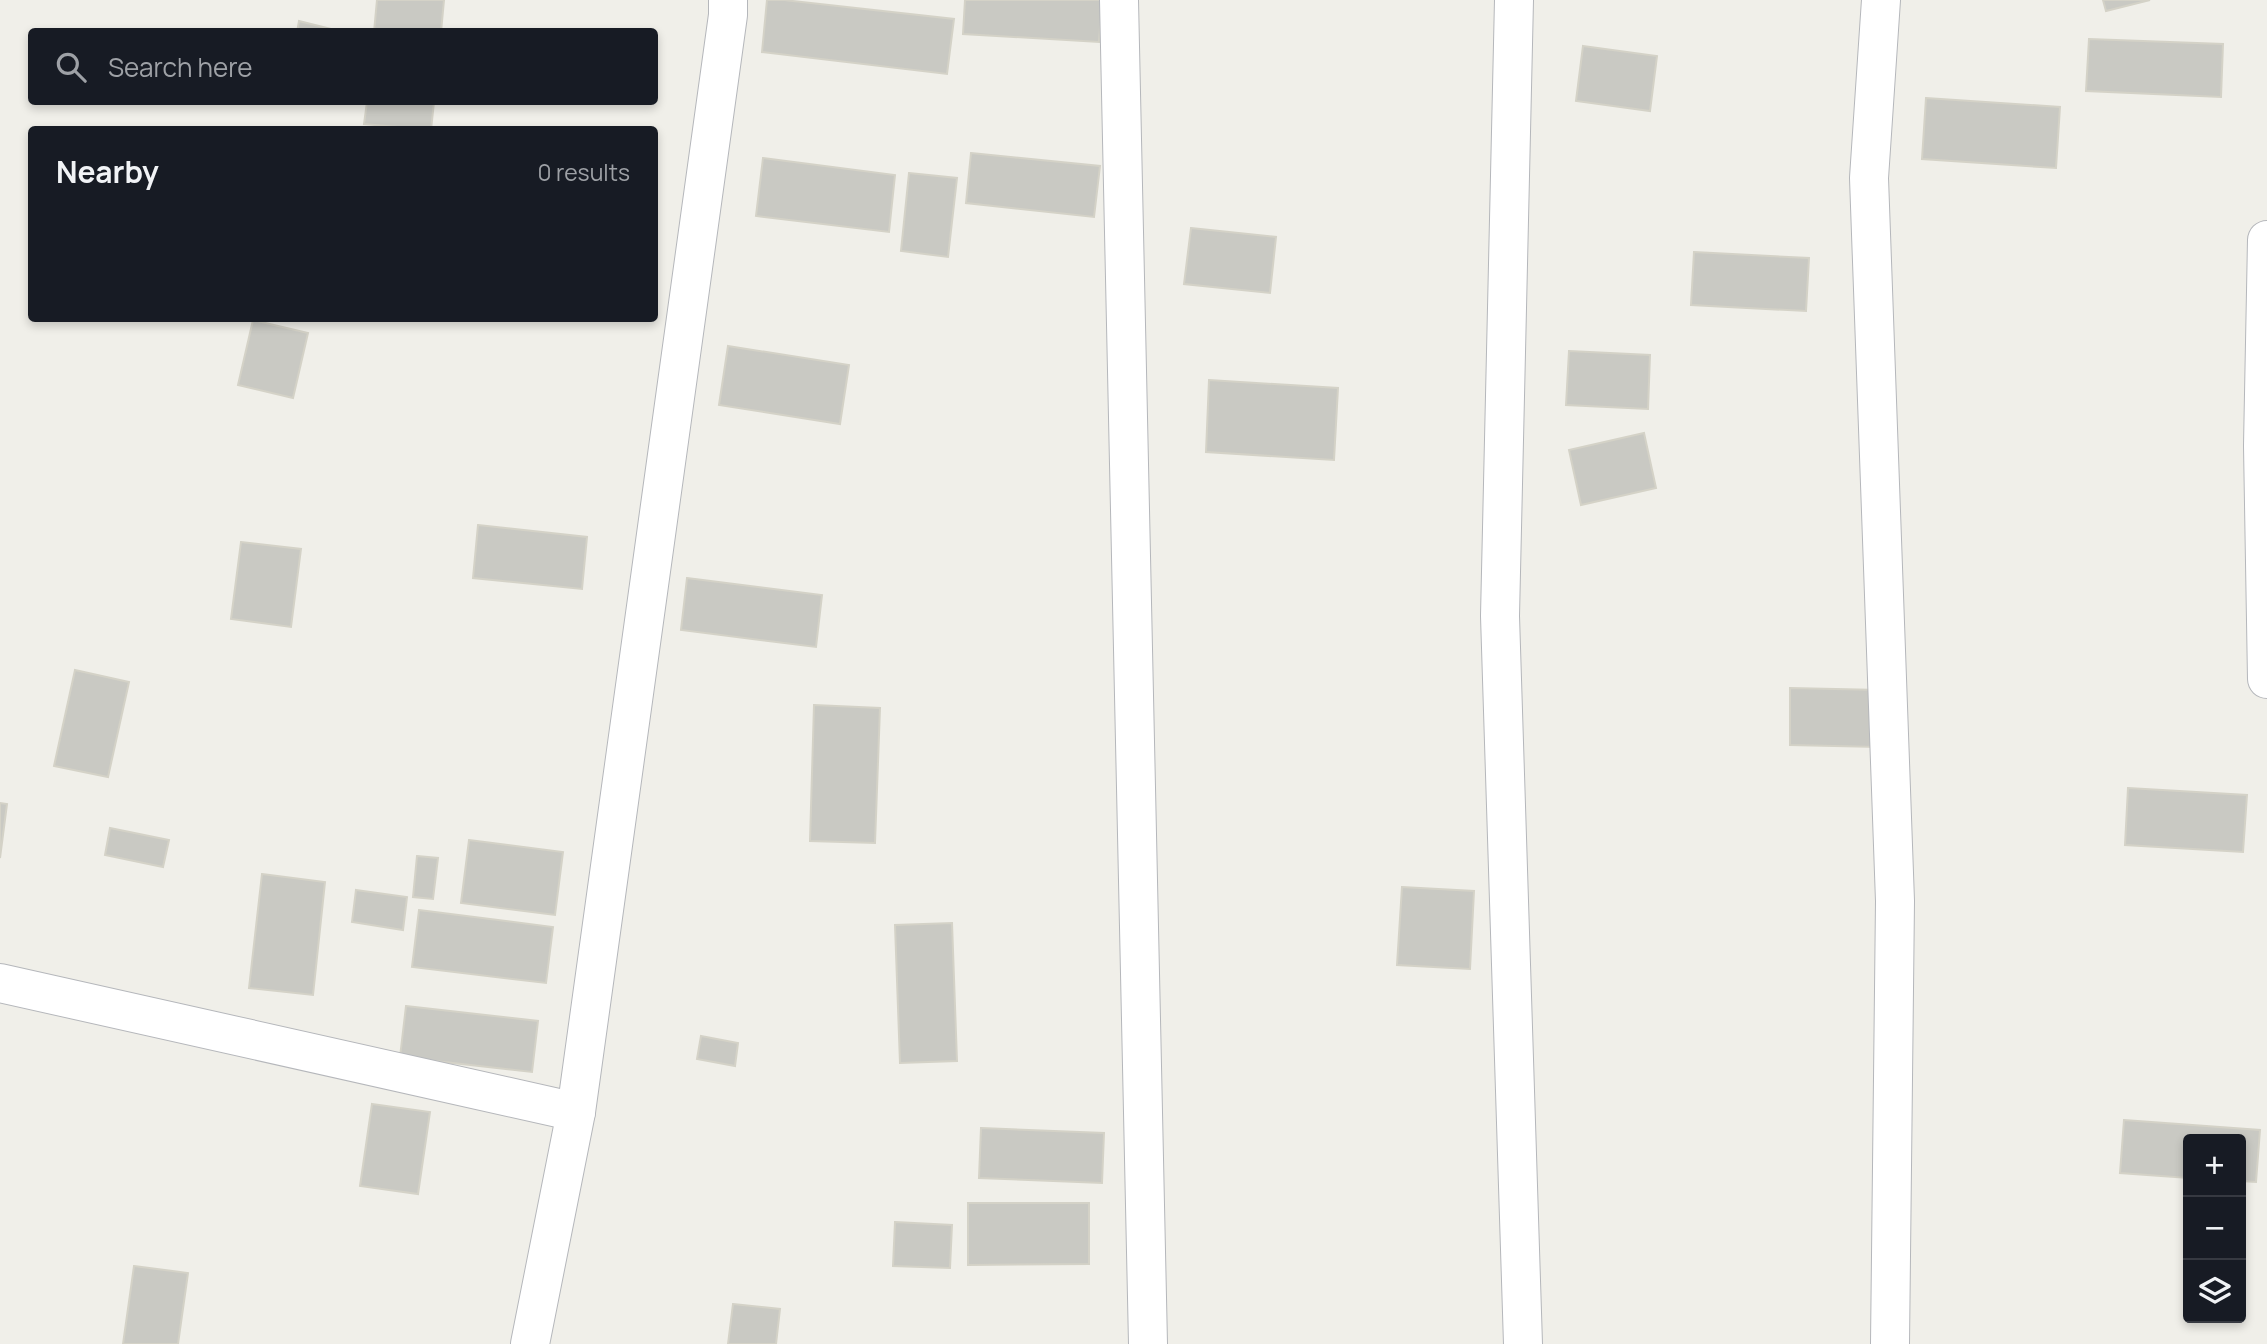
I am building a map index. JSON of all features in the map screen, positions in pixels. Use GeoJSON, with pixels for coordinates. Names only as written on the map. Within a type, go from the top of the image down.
{"type":"FeatureCollection","features":[{"type":"Feature","properties":{"kind":"street"},"geometry":{"type":"LineString","coordinates":[[530,1344],[576,1112],[728,0]]}},
{"type":"Feature","properties":{"kind":"street"},"geometry":{"type":"LineString","coordinates":[[1119,0],[1148,1344]]}},
{"type":"Feature","properties":{"kind":"street"},"geometry":{"type":"LineString","coordinates":[[1514,0],[1500,616],[1523,1344]]}},
{"type":"Feature","properties":{"kind":"street"},"geometry":{"type":"LineString","coordinates":[[1881,0],[1869,178],[1895,901],[1890,1344]]}},
{"type":"Feature","properties":{"kind":"street"},"geometry":{"type":"LineString","coordinates":[[2267,240],[2263,446],[2267,679]]}},
{"type":"Feature","properties":{"kind":"street"},"geometry":{"type":"LineString","coordinates":[[0,983],[576,1112]]}},
{"type":"Feature","properties":{"kind":"building"},"geometry":{"type":"Polygon","coordinates":[[[377,0],[444,0],[441,28],[374,28],[377,0]]]}},
{"type":"Feature","properties":{"kind":"building"},"geometry":{"type":"Polygon","coordinates":[[[767,0],[954,19],[947,74],[762,52],[767,0]]]}},
{"type":"Feature","properties":{"kind":"building"},"geometry":{"type":"Polygon","coordinates":[[[965,0],[1102,0],[1099,42],[963,34],[965,0]]]}},
{"type":"Feature","properties":{"kind":"building"},"geometry":{"type":"Polygon","coordinates":[[[2103,0],[2150,0],[2106,11],[2103,0]]]}},
{"type":"Feature","properties":{"kind":"building"},"geometry":{"type":"Polygon","coordinates":[[[299,21],[327,28],[298,28],[299,21]]]}},
{"type":"Feature","properties":{"kind":"building"},"geometry":{"type":"Polygon","coordinates":[[[2089,39],[2223,44],[2221,97],[2086,91],[2089,39]]]}},
{"type":"Feature","properties":{"kind":"building"},"geometry":{"type":"Polygon","coordinates":[[[1583,46],[1657,56],[1650,111],[1576,101],[1583,46]]]}},
{"type":"Feature","properties":{"kind":"building"},"geometry":{"type":"Polygon","coordinates":[[[1926,98],[2060,107],[2056,168],[1922,159],[1926,98]]]}},
{"type":"Feature","properties":{"kind":"building"},"geometry":{"type":"Polygon","coordinates":[[[367,105],[434,105],[431,126],[364,124],[367,105]]]}},
{"type":"Feature","properties":{"kind":"building"},"geometry":{"type":"Polygon","coordinates":[[[971,153],[1100,166],[1094,217],[966,203],[971,153]]]}},
{"type":"Feature","properties":{"kind":"building"},"geometry":{"type":"Polygon","coordinates":[[[763,158],[895,175],[889,232],[756,216],[763,158]]]}},
{"type":"Feature","properties":{"kind":"building"},"geometry":{"type":"Polygon","coordinates":[[[909,173],[957,178],[948,257],[901,251],[909,173]]]}},
{"type":"Feature","properties":{"kind":"building"},"geometry":{"type":"Polygon","coordinates":[[[1191,228],[1276,237],[1270,293],[1184,284],[1191,228]]]}},
{"type":"Feature","properties":{"kind":"building"},"geometry":{"type":"Polygon","coordinates":[[[1694,252],[1809,258],[1806,311],[1691,305],[1694,252]]]}},
{"type":"Feature","properties":{"kind":"building"},"geometry":{"type":"Polygon","coordinates":[[[253,322],[308,333],[293,398],[238,385],[253,322]]]}},
{"type":"Feature","properties":{"kind":"building"},"geometry":{"type":"Polygon","coordinates":[[[728,346],[849,365],[840,424],[719,405],[728,346]]]}},
{"type":"Feature","properties":{"kind":"building"},"geometry":{"type":"Polygon","coordinates":[[[1569,351],[1650,355],[1648,409],[1566,405],[1569,351]]]}},
{"type":"Feature","properties":{"kind":"building"},"geometry":{"type":"Polygon","coordinates":[[[1209,380],[1338,388],[1334,460],[1206,452],[1209,380]]]}},
{"type":"Feature","properties":{"kind":"building"},"geometry":{"type":"Polygon","coordinates":[[[1644,433],[1656,488],[1581,505],[1569,450],[1644,433]]]}},
{"type":"Feature","properties":{"kind":"building"},"geometry":{"type":"Polygon","coordinates":[[[478,525],[587,537],[582,589],[473,578],[478,525]]]}},
{"type":"Feature","properties":{"kind":"building"},"geometry":{"type":"Polygon","coordinates":[[[241,542],[301,549],[291,627],[231,619],[241,542]]]}},
{"type":"Feature","properties":{"kind":"building"},"geometry":{"type":"Polygon","coordinates":[[[687,578],[822,595],[816,647],[681,630],[687,578]]]}},
{"type":"Feature","properties":{"kind":"building"},"geometry":{"type":"Polygon","coordinates":[[[75,670],[129,682],[108,777],[54,766],[75,670]]]}},
{"type":"Feature","properties":{"kind":"building"},"geometry":{"type":"Polygon","coordinates":[[[1790,688],[1880,690],[1879,747],[1790,745],[1790,688]]]}},
{"type":"Feature","properties":{"kind":"building"},"geometry":{"type":"Polygon","coordinates":[[[814,705],[880,708],[875,843],[810,841],[814,705]]]}},
{"type":"Feature","properties":{"kind":"building"},"geometry":{"type":"Polygon","coordinates":[[[2128,788],[2247,795],[2243,852],[2125,845],[2128,788]]]}},
{"type":"Feature","properties":{"kind":"building"},"geometry":{"type":"Polygon","coordinates":[[[0,803],[7,804],[0,858],[0,803]]]}},
{"type":"Feature","properties":{"kind":"building"},"geometry":{"type":"Polygon","coordinates":[[[110,828],[169,840],[163,867],[105,855],[110,828]]]}},
{"type":"Feature","properties":{"kind":"building"},"geometry":{"type":"Polygon","coordinates":[[[469,840],[563,852],[555,915],[461,903],[469,840]]]}},
{"type":"Feature","properties":{"kind":"building"},"geometry":{"type":"Polygon","coordinates":[[[417,856],[438,858],[433,899],[413,897],[417,856]]]}},
{"type":"Feature","properties":{"kind":"building"},"geometry":{"type":"Polygon","coordinates":[[[262,874],[325,882],[313,995],[249,988],[262,874]]]}},
{"type":"Feature","properties":{"kind":"building"},"geometry":{"type":"Polygon","coordinates":[[[1402,887],[1474,891],[1470,969],[1397,965],[1402,887]]]}},
{"type":"Feature","properties":{"kind":"building"},"geometry":{"type":"Polygon","coordinates":[[[356,890],[407,897],[403,930],[352,922],[356,890]]]}},
{"type":"Feature","properties":{"kind":"building"},"geometry":{"type":"Polygon","coordinates":[[[419,910],[553,927],[546,983],[412,967],[419,910]]]}},
{"type":"Feature","properties":{"kind":"building"},"geometry":{"type":"Polygon","coordinates":[[[952,923],[957,1061],[900,1063],[895,925],[952,923]]]}},
{"type":"Feature","properties":{"kind":"building"},"geometry":{"type":"Polygon","coordinates":[[[406,1006],[538,1021],[532,1072],[400,1057],[406,1006]]]}},
{"type":"Feature","properties":{"kind":"building"},"geometry":{"type":"Polygon","coordinates":[[[701,1036],[738,1043],[735,1066],[697,1059],[701,1036]]]}},
{"type":"Feature","properties":{"kind":"building"},"geometry":{"type":"Polygon","coordinates":[[[372,1104],[430,1112],[418,1194],[360,1186],[372,1104]]]}},
{"type":"Feature","properties":{"kind":"building"},"geometry":{"type":"Polygon","coordinates":[[[2124,1120],[2260,1130],[2256,1182],[2246,1181],[2246,1134],[2183,1134],[2183,1178],[2120,1173],[2124,1120]]]}},
{"type":"Feature","properties":{"kind":"building"},"geometry":{"type":"Polygon","coordinates":[[[981,1128],[1104,1133],[1102,1183],[979,1178],[981,1128]]]}},
{"type":"Feature","properties":{"kind":"building"},"geometry":{"type":"Polygon","coordinates":[[[968,1203],[1089,1203],[1089,1264],[968,1265],[968,1203]]]}},
{"type":"Feature","properties":{"kind":"building"},"geometry":{"type":"Polygon","coordinates":[[[895,1222],[952,1225],[950,1268],[893,1266],[895,1222]]]}},
{"type":"Feature","properties":{"kind":"building"},"geometry":{"type":"Polygon","coordinates":[[[134,1266],[188,1273],[178,1344],[123,1344],[134,1266]]]}},
{"type":"Feature","properties":{"kind":"building"},"geometry":{"type":"Polygon","coordinates":[[[733,1304],[780,1309],[776,1344],[728,1344],[733,1304]]]}}]}
